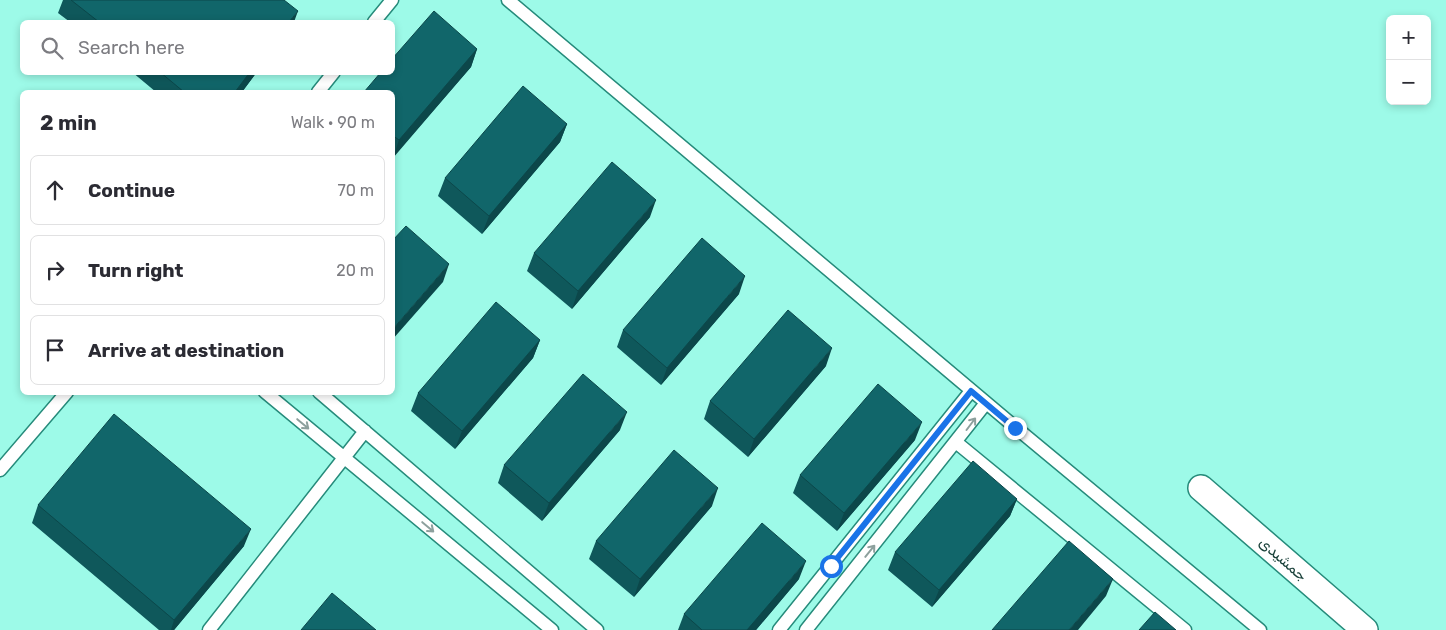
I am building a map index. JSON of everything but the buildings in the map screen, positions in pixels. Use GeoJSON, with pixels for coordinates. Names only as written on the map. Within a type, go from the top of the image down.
{"type":"FeatureCollection","features":[{"type":"Feature","properties":{"kind":"street","name":"جمشیدی"},"geometry":{"type":"LineString","coordinates":[[1201,488],[1365,630]]}},
{"type":"Feature","properties":{"kind":"lane"},"geometry":{"type":"LineString","coordinates":[[376,20],[392,0]]}},
{"type":"Feature","properties":{"kind":"lane"},"geometry":{"type":"LineString","coordinates":[[508,0],[971,391],[1260,630]]}},
{"type":"Feature","properties":{"kind":"lane"},"geometry":{"type":"LineString","coordinates":[[320,90],[332,75]]}},
{"type":"Feature","properties":{"kind":"lane"},"geometry":{"type":"LineString","coordinates":[[779,630],[971,391]]}},
{"type":"Feature","properties":{"kind":"lane"},"geometry":{"type":"LineString","coordinates":[[0,470],[64,395]]}},
{"type":"Feature","properties":{"kind":"lane"},"geometry":{"type":"LineString","coordinates":[[269,395],[552,630]]}},
{"type":"Feature","properties":{"kind":"lane"},"geometry":{"type":"LineString","coordinates":[[323,395],[596,630]]}},
{"type":"Feature","properties":{"kind":"lane"},"geometry":{"type":"LineString","coordinates":[[806,630],[957,442],[986,403]]}},
{"type":"Feature","properties":{"kind":"lane"},"geometry":{"type":"LineString","coordinates":[[209,630],[365,431]]}},
{"type":"Feature","properties":{"kind":"lane"},"geometry":{"type":"LineString","coordinates":[[957,442],[1185,630]]}},
{"type":"Feature","properties":{"kind":"lane"},"geometry":{"type":"LineString","coordinates":[[831,566],[847,579]]}},
{"type":"Feature","properties":{"kind":"route"},"geometry":{"type":"LineString","coordinates":[[831,566],[971,391],[1015,428]]}}]}
